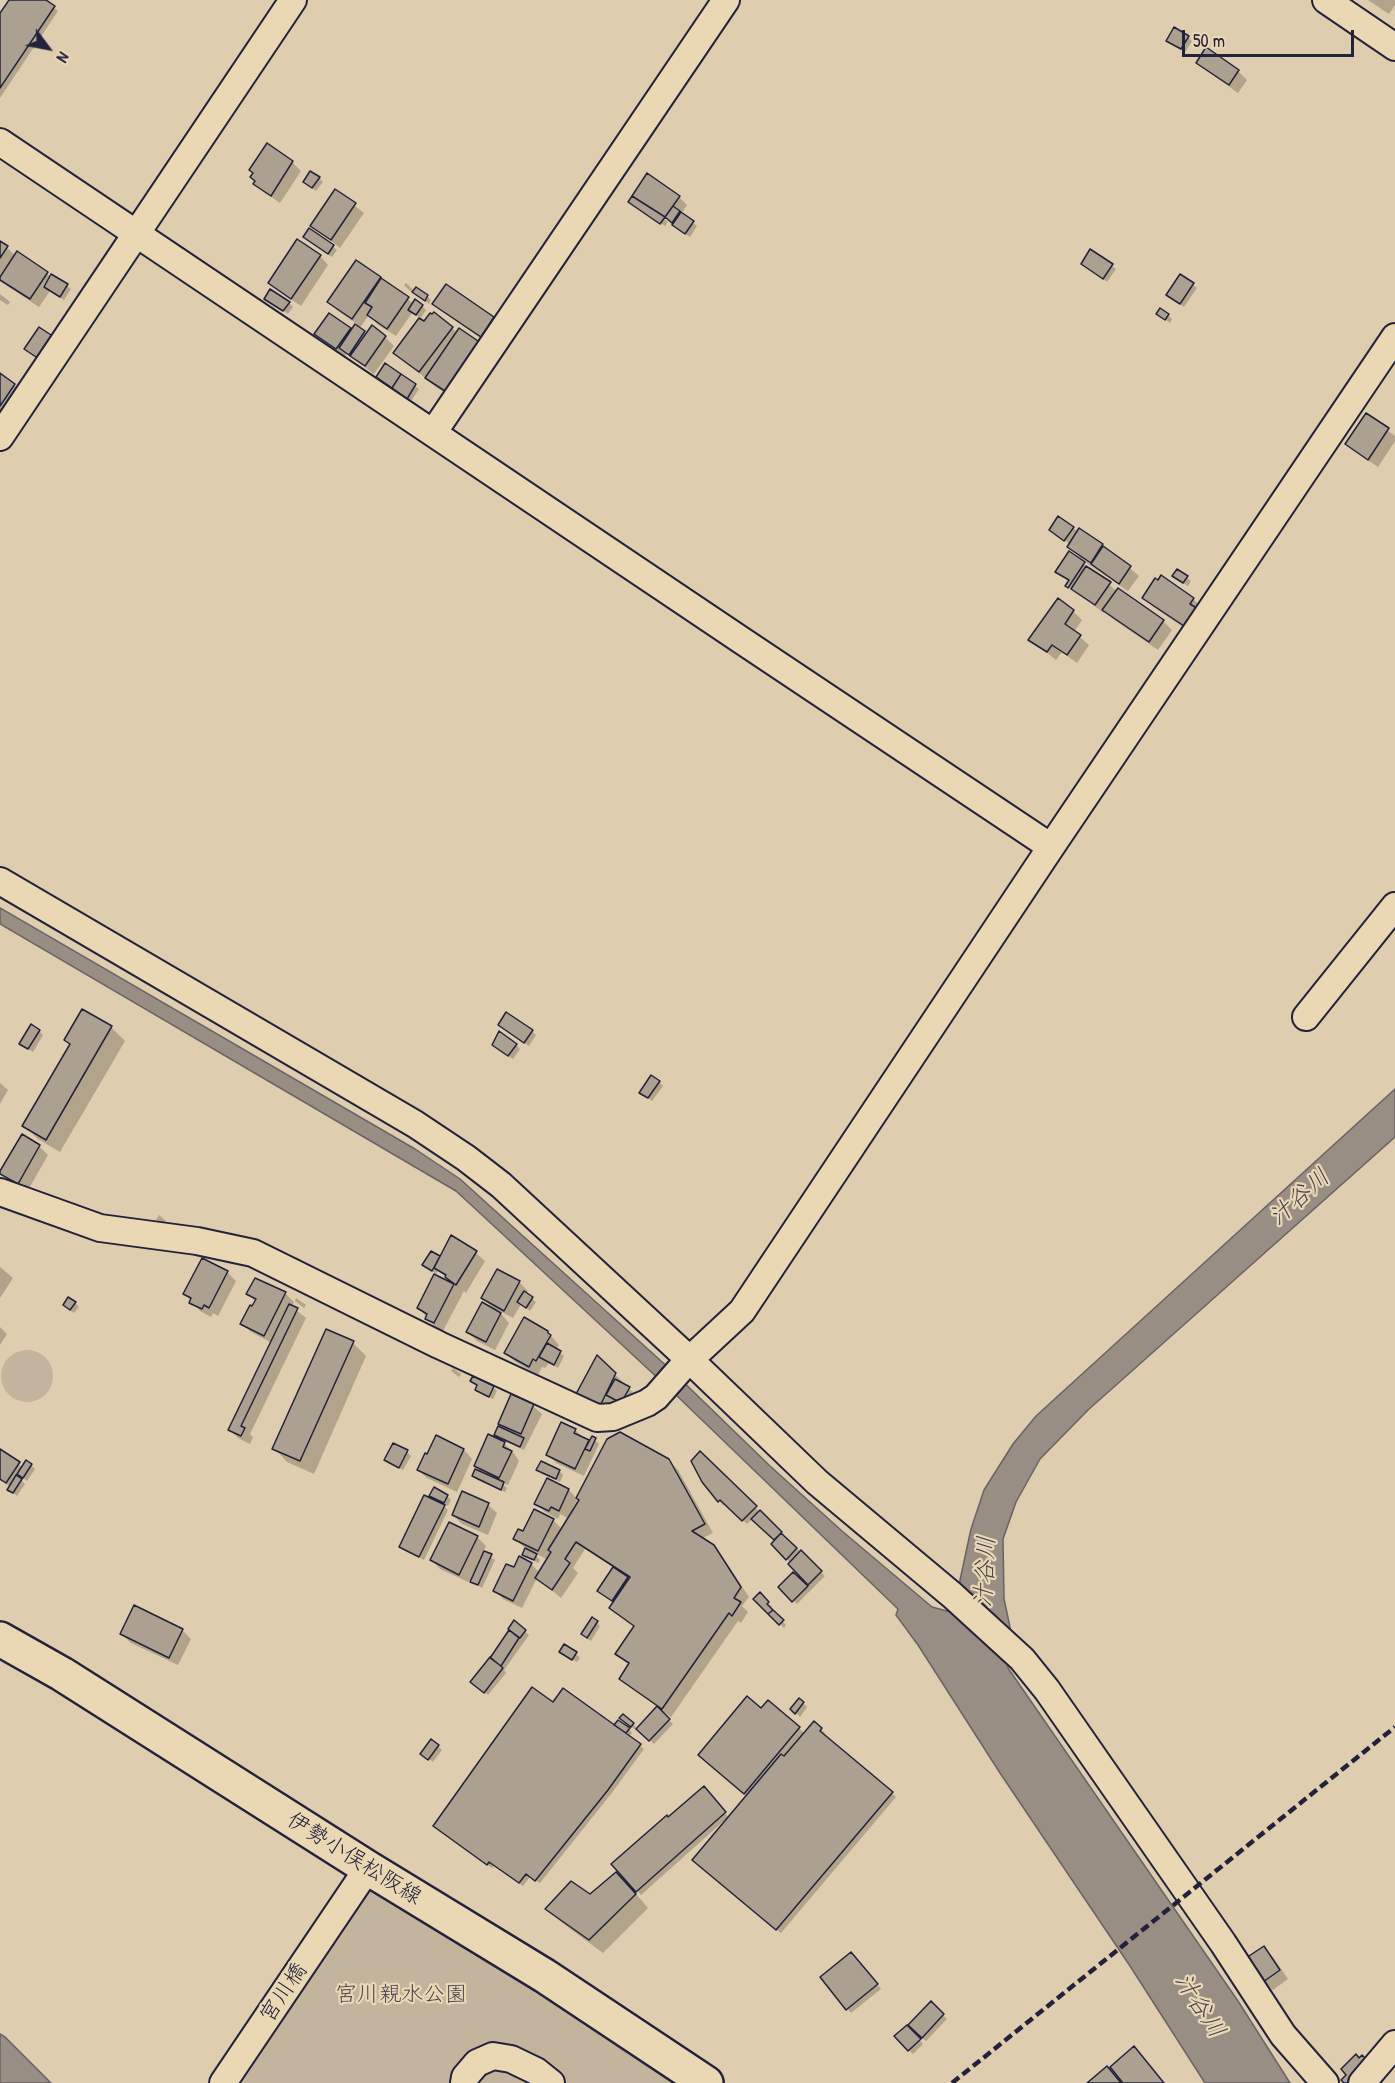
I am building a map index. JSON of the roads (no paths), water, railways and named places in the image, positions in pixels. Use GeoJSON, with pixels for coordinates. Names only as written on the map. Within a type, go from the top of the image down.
{"type":"FeatureCollection","features":[{"type":"Feature","properties":{"kind":"main road","name":"伊勢小俣松阪線"},"geometry":{"type":"LineString","coordinates":[[0,1639],[62,1674],[368,1868],[545,1976],[706,2083]]}},
{"type":"Feature","properties":{"kind":"street"},"geometry":{"type":"LineString","coordinates":[[0,436],[293,0]]}},
{"type":"Feature","properties":{"kind":"street"},"geometry":{"type":"LineString","coordinates":[[433,433],[726,0]]}},
{"type":"Feature","properties":{"kind":"street"},"geometry":{"type":"LineString","coordinates":[[1326,0],[1395,47]]}},
{"type":"Feature","properties":{"kind":"street"},"geometry":{"type":"LineString","coordinates":[[0,142],[1051,847]]}},
{"type":"Feature","properties":{"kind":"street"},"geometry":{"type":"LineString","coordinates":[[0,1192],[100,1228],[197,1241],[253,1253],[439,1345],[597,1418],[613,1417],[633,1410],[656,1397],[688,1362],[742,1311],[1395,337]]}},
{"type":"Feature","properties":{"kind":"street"},"geometry":{"type":"LineString","coordinates":[[0,881],[416,1124],[501,1185],[817,1482],[951,1595],[1022,1659],[1047,1690],[1223,1943],[1283,2035],[1325,2083]]}},
{"type":"Feature","properties":{"kind":"street"},"geometry":{"type":"LineString","coordinates":[[1306,1017],[1395,906]]}},
{"type":"Feature","properties":{"kind":"street","name":"宮川橋"},"geometry":{"type":"LineString","coordinates":[[223,2083],[368,1868]]}},
{"type":"Feature","properties":{"kind":"street"},"geometry":{"type":"LineString","coordinates":[[1362,2083],[1395,2044]]}},
{"type":"Feature","properties":{"kind":"street"},"geometry":{"type":"LineString","coordinates":[[464,2083],[465,2077],[477,2063],[493,2056],[511,2059],[536,2071],[551,2083]]}},
{"type":"Feature","properties":{"kind":"water","name":"汁谷川"},"geometry":{"type":"Polygon","coordinates":[[[0,908],[415,1149],[460,1179],[671,1370],[770,1466],[842,1531],[932,1607],[958,1614],[960,1580],[971,1529],[984,1490],[1013,1444],[1036,1416],[1395,1089],[1395,1137],[1088,1410],[1040,1459],[1016,1502],[1003,1539],[1004,1599],[1010,1627],[1008,1668],[1238,2001],[1290,2083],[1205,2083],[1130,1966],[896,1615],[898,1609],[675,1394],[456,1191],[0,924],[0,908]]]}},
{"type":"Feature","properties":{"kind":"water"},"geometry":{"type":"Polygon","coordinates":[[[0,2034],[5,2037],[51,2083],[0,2083],[0,2034]]]}},
{"type":"Feature","properties":{"kind":"railway"},"geometry":{"type":"LineString","coordinates":[[952,2083],[1395,1727]]}},
{"type":"Feature","properties":{"kind":"park label","name":"宮川親水公園"},"geometry":{"type":"Point","coordinates":[401,1995]}}]}
